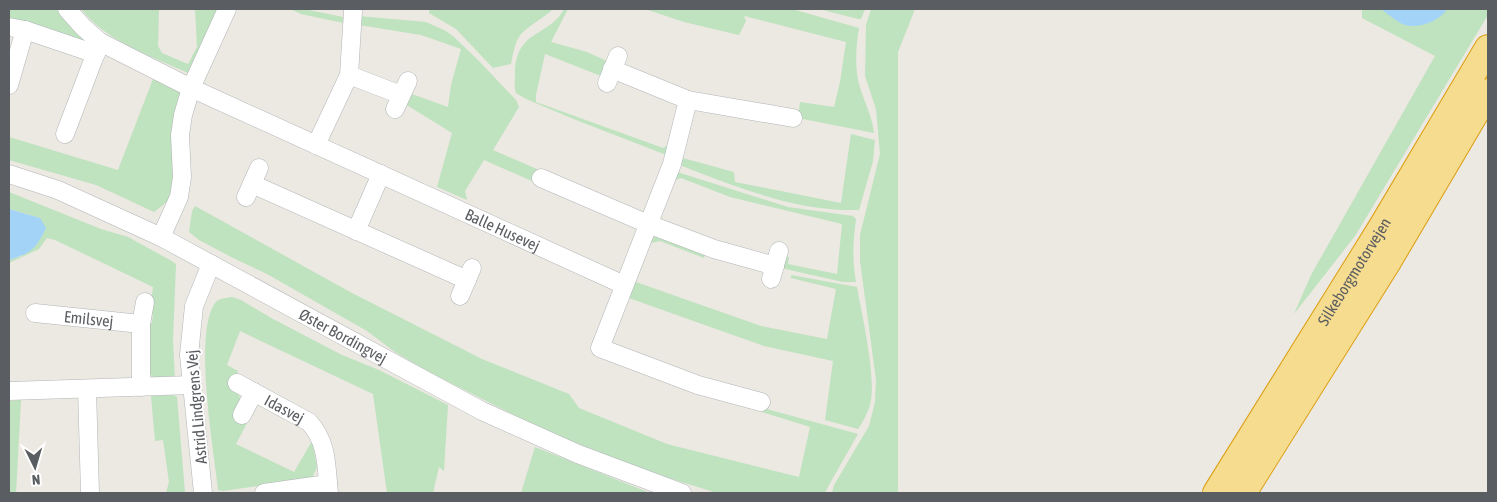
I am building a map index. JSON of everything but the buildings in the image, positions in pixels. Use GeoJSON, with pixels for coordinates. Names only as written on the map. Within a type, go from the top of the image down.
{"type":"FeatureCollection","features":[{"type":"Feature","properties":{"kind":"highway","name":"Silkeborgmotorvejen"},"geometry":{"type":"LineString","coordinates":[[1216,493],[1381,228],[1488,48]]}},
{"type":"Feature","properties":{"kind":"highway","name":"Silkeborgmotorvejen"},"geometry":{"type":"LineString","coordinates":[[1243,493],[1389,260],[1488,92]]}},
{"type":"Feature","properties":{"kind":"street","name":"Balle Husevej"},"geometry":{"type":"LineString","coordinates":[[67,9],[98,48]]}},
{"type":"Feature","properties":{"kind":"street"},"geometry":{"type":"LineString","coordinates":[[161,237],[179,197],[182,177],[180,135],[191,88],[227,9]]}},
{"type":"Feature","properties":{"kind":"street"},"geometry":{"type":"LineString","coordinates":[[316,145],[349,75],[353,11]]}},
{"type":"Feature","properties":{"kind":"street","name":"Balle Husevej"},"geometry":{"type":"LineString","coordinates":[[9,85],[17,29],[98,48],[191,88],[624,285]]}},
{"type":"Feature","properties":{"kind":"street"},"geometry":{"type":"LineString","coordinates":[[65,134],[98,48]]}},
{"type":"Feature","properties":{"kind":"street"},"geometry":{"type":"LineString","coordinates":[[612,69],[688,100],[794,118]]}},
{"type":"Feature","properties":{"kind":"street"},"geometry":{"type":"LineString","coordinates":[[349,75],[402,95]]}},
{"type":"Feature","properties":{"kind":"street"},"geometry":{"type":"LineString","coordinates":[[688,100],[672,164],[600,348],[698,385],[761,402]]}},
{"type":"Feature","properties":{"kind":"street"},"geometry":{"type":"LineString","coordinates":[[259,168],[249,190],[356,231],[466,282]]}},
{"type":"Feature","properties":{"kind":"street","name":"Øster Bordingvej"},"geometry":{"type":"LineString","coordinates":[[9,174],[58,190],[161,237],[482,411],[664,490],[682,493]]}},
{"type":"Feature","properties":{"kind":"street"},"geometry":{"type":"LineString","coordinates":[[356,231],[381,174]]}},
{"type":"Feature","properties":{"kind":"street"},"geometry":{"type":"LineString","coordinates":[[541,176],[648,224],[714,249],[775,265]]}},
{"type":"Feature","properties":{"kind":"street","name":"Astrid Lindgrens Vej"},"geometry":{"type":"LineString","coordinates":[[203,493],[189,355],[194,306],[211,264]]}},
{"type":"Feature","properties":{"kind":"street"},"geometry":{"type":"LineString","coordinates":[[141,387],[141,324],[145,302]]}},
{"type":"Feature","properties":{"kind":"street","name":"Emilsvej"},"geometry":{"type":"LineString","coordinates":[[35,313],[141,324]]}},
{"type":"Feature","properties":{"kind":"street","name":"Idasvej"},"geometry":{"type":"LineString","coordinates":[[237,383],[309,422],[318,432],[324,445],[328,489],[264,493]]}},
{"type":"Feature","properties":{"kind":"street"},"geometry":{"type":"LineString","coordinates":[[9,391],[192,385]]}},
{"type":"Feature","properties":{"kind":"street"},"geometry":{"type":"LineString","coordinates":[[87,389],[90,493]]}},
{"type":"Feature","properties":{"kind":"street","name":"Idasvej"},"geometry":{"type":"LineString","coordinates":[[242,415],[254,392]]}},
{"type":"Feature","properties":{"kind":"green space"},"geometry":{"type":"Polygon","coordinates":[[[60,9],[87,42],[83,43],[9,22],[9,10],[60,9]]]}},
{"type":"Feature","properties":{"kind":"green space"},"geometry":{"type":"Polygon","coordinates":[[[81,9],[159,9],[158,46],[162,53],[188,64],[197,47],[195,9],[222,9],[197,68],[188,73],[130,47],[103,31],[81,9]]]}},
{"type":"Feature","properties":{"kind":"green space"},"geometry":{"type":"Polygon","coordinates":[[[290,9],[304,9],[348,18],[348,24],[301,14],[290,9]]]}},
{"type":"Feature","properties":{"kind":"green space"},"geometry":{"type":"Polygon","coordinates":[[[429,9],[553,9],[521,34],[516,43],[511,64],[493,68],[456,29],[429,13],[429,9]]]}},
{"type":"Feature","properties":{"kind":"green space"},"geometry":{"type":"Polygon","coordinates":[[[564,9],[568,9],[551,42],[587,52],[611,63],[606,78],[545,54],[536,102],[663,148],[670,144],[669,156],[576,120],[526,99],[516,93],[515,70],[517,57],[522,47],[528,40],[558,18],[564,9]]]}},
{"type":"Feature","properties":{"kind":"green space"},"geometry":{"type":"Polygon","coordinates":[[[645,9],[792,9],[859,28],[856,54],[857,74],[874,133],[798,118],[800,102],[834,107],[846,42],[744,16],[746,21],[739,35],[684,22],[645,9]]]}},
{"type":"Feature","properties":{"kind":"green space"},"geometry":{"type":"Polygon","coordinates":[[[819,9],[865,9],[861,19],[858,19],[819,9]]]}},
{"type":"Feature","properties":{"kind":"green space"},"geometry":{"type":"Polygon","coordinates":[[[871,9],[915,9],[898,52],[898,493],[832,493],[834,485],[869,426],[875,402],[876,380],[860,261],[860,235],[880,154],[876,109],[865,76],[866,25],[871,9]]]}},
{"type":"Feature","properties":{"kind":"green space"},"geometry":{"type":"Polygon","coordinates":[[[1362,9],[1488,9],[1488,15],[1355,236],[1294,314],[1311,275],[1435,56],[1362,18],[1362,9]]]}},
{"type":"Feature","properties":{"kind":"green space"},"geometry":{"type":"Polygon","coordinates":[[[359,16],[426,22],[446,31],[454,37],[516,100],[519,107],[493,150],[539,170],[534,182],[484,160],[465,191],[467,200],[437,187],[452,133],[405,104],[409,93],[448,107],[451,85],[461,49],[421,35],[359,25],[359,16]]]}},
{"type":"Feature","properties":{"kind":"green space"},"geometry":{"type":"Polygon","coordinates":[[[153,79],[173,86],[180,92],[181,102],[174,184],[168,201],[154,212],[96,185],[9,160],[9,137],[118,170],[153,79]]]}},
{"type":"Feature","properties":{"kind":"green space"},"geometry":{"type":"Polygon","coordinates":[[[851,134],[875,140],[873,161],[859,210],[835,210],[789,202],[743,189],[677,164],[679,157],[734,172],[735,182],[841,203],[851,134]]]}},
{"type":"Feature","properties":{"kind":"green space"},"geometry":{"type":"Polygon","coordinates":[[[674,171],[788,207],[853,216],[856,219],[853,250],[856,282],[843,282],[781,268],[783,256],[789,257],[788,264],[837,274],[842,224],[730,197],[681,178],[672,181],[674,171]]]}},
{"type":"Feature","properties":{"kind":"green space"},"geometry":{"type":"Polygon","coordinates":[[[9,192],[101,229],[128,237],[176,264],[173,341],[175,379],[157,381],[148,372],[147,323],[152,323],[153,314],[149,312],[153,287],[55,240],[47,238],[39,249],[9,263],[9,260],[22,256],[40,218],[9,209],[9,192]]]}},
{"type":"Feature","properties":{"kind":"green space"},"geometry":{"type":"Polygon","coordinates":[[[195,206],[352,293],[482,359],[569,394],[579,408],[667,444],[799,477],[810,427],[762,412],[763,408],[858,434],[825,493],[717,493],[637,468],[532,424],[427,371],[395,352],[367,331],[267,274],[199,240],[189,232],[192,211],[195,206]]]}},
{"type":"Feature","properties":{"kind":"green space"},"geometry":{"type":"Polygon","coordinates":[[[657,236],[705,251],[704,258],[660,241],[651,243],[636,282],[761,326],[827,339],[836,289],[791,278],[791,275],[857,287],[872,379],[870,405],[858,429],[825,420],[833,361],[764,346],[626,297],[648,240],[657,236]]]}},
{"type":"Feature","properties":{"kind":"green space"},"geometry":{"type":"Polygon","coordinates":[[[232,297],[241,300],[342,355],[379,370],[448,405],[444,471],[439,467],[433,493],[387,493],[373,394],[240,331],[227,365],[238,371],[231,386],[239,395],[241,401],[235,415],[248,421],[236,444],[294,472],[312,441],[317,467],[312,478],[223,491],[218,490],[209,422],[205,365],[206,339],[209,318],[215,303],[221,299],[232,297]]]}},
{"type":"Feature","properties":{"kind":"green space"},"geometry":{"type":"Polygon","coordinates":[[[173,395],[177,397],[185,493],[166,493],[169,482],[163,440],[155,441],[151,396],[173,395]]]}},
{"type":"Feature","properties":{"kind":"green space"},"geometry":{"type":"Polygon","coordinates":[[[21,400],[16,493],[9,493],[9,401],[21,400]]]}},
{"type":"Feature","properties":{"kind":"green space"},"geometry":{"type":"Polygon","coordinates":[[[535,447],[650,493],[521,493],[535,447]]]}},
{"type":"Feature","properties":{"kind":"water"},"geometry":{"type":"Polygon","coordinates":[[[1381,9],[1447,9],[1429,23],[1411,26],[1399,22],[1381,9]]]}},
{"type":"Feature","properties":{"kind":"water"},"geometry":{"type":"Polygon","coordinates":[[[9,209],[40,218],[46,228],[36,246],[23,255],[9,260],[9,209]]]}}]}
